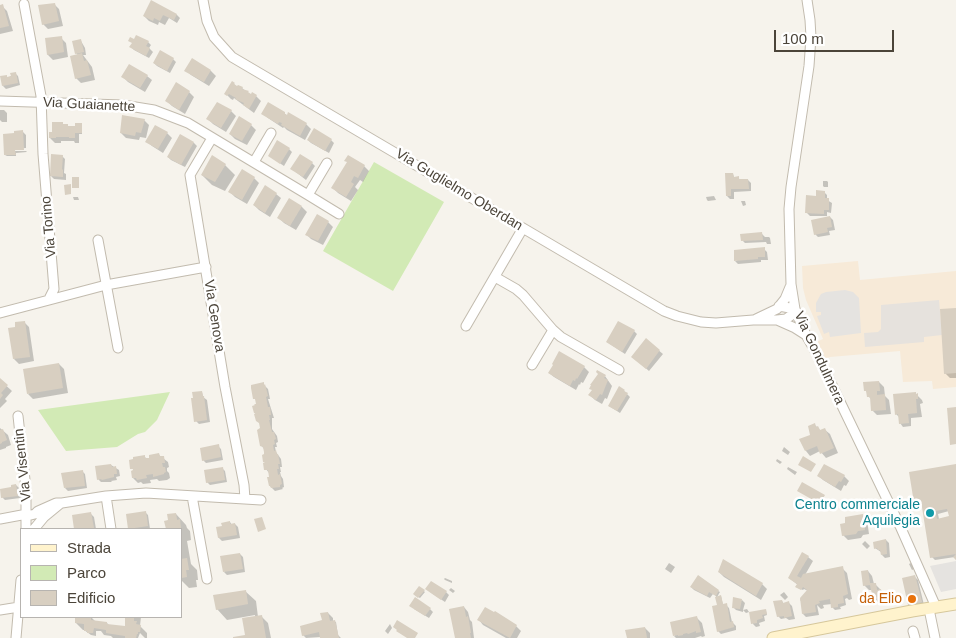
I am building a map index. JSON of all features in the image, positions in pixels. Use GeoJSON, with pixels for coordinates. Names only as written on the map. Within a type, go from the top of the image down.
{"type":"FeatureCollection","features":[{"type":"Feature","properties":{"kind":"main road"},"geometry":{"type":"LineString","coordinates":[[773,638],[956,604]]}},
{"type":"Feature","properties":{"kind":"street","name":"Via Guglielmo Oberdan"},"geometry":{"type":"LineString","coordinates":[[203,0],[207,20],[214,37],[232,57],[664,311],[696,321],[716,323],[777,320],[806,335]]}},
{"type":"Feature","properties":{"kind":"street","name":"Via Gondulmera"},"geometry":{"type":"LineString","coordinates":[[807,0],[811,36],[807,86],[790,194],[790,284],[795,309],[900,526],[933,608],[935,638]]}},
{"type":"Feature","properties":{"kind":"street","name":"Via Torino"},"geometry":{"type":"LineString","coordinates":[[24,4],[41,96],[43,154],[54,289],[49,300]]}},
{"type":"Feature","properties":{"kind":"street","name":"Via Guaianette"},"geometry":{"type":"LineString","coordinates":[[0,101],[123,105],[154,110],[188,124],[338,214]]}},
{"type":"Feature","properties":{"kind":"street"},"geometry":{"type":"LineString","coordinates":[[254,162],[271,132]]}},
{"type":"Feature","properties":{"kind":"street","name":"Via Genova"},"geometry":{"type":"LineString","coordinates":[[212,138],[190,175],[245,499]]}},
{"type":"Feature","properties":{"kind":"street"},"geometry":{"type":"LineString","coordinates":[[308,195],[327,164]]}},
{"type":"Feature","properties":{"kind":"street"},"geometry":{"type":"LineString","coordinates":[[466,326],[523,228]]}},
{"type":"Feature","properties":{"kind":"street"},"geometry":{"type":"LineString","coordinates":[[98,240],[118,348]]}},
{"type":"Feature","properties":{"kind":"street"},"geometry":{"type":"LineString","coordinates":[[0,313],[106,285],[206,267]]}},
{"type":"Feature","properties":{"kind":"street"},"geometry":{"type":"LineString","coordinates":[[495,277],[523,295],[561,337],[619,370]]}},
{"type":"Feature","properties":{"kind":"street"},"geometry":{"type":"LineString","coordinates":[[777,320],[786,319],[793,314],[795,309],[779,306],[785,299],[790,284]]}},
{"type":"Feature","properties":{"kind":"street","name":"Via Guglielmo Oberdan"},"geometry":{"type":"LineString","coordinates":[[753,320],[777,309],[779,306]]}},
{"type":"Feature","properties":{"kind":"street"},"geometry":{"type":"LineString","coordinates":[[532,365],[553,330]]}},
{"type":"Feature","properties":{"kind":"street","name":"Via Visentin"},"geometry":{"type":"LineString","coordinates":[[18,416],[26,489],[26,528]]}},
{"type":"Feature","properties":{"kind":"street"},"geometry":{"type":"LineString","coordinates":[[34,528],[41,514],[50,505],[106,496],[146,493],[261,500]]}},
{"type":"Feature","properties":{"kind":"street"},"geometry":{"type":"LineString","coordinates":[[106,496],[111,528]]}},
{"type":"Feature","properties":{"kind":"street"},"geometry":{"type":"LineString","coordinates":[[192,496],[207,579]]}},
{"type":"Feature","properties":{"kind":"street"},"geometry":{"type":"LineString","coordinates":[[27,513],[30,511],[41,514]]}},
{"type":"Feature","properties":{"kind":"street","name":"Via Visentin"},"geometry":{"type":"LineString","coordinates":[[0,519],[27,513]]}},
{"type":"Feature","properties":{"kind":"street"},"geometry":{"type":"LineString","coordinates":[[16,638],[20,597]]}},
{"type":"Feature","properties":{"kind":"street"},"geometry":{"type":"LineString","coordinates":[[0,610],[19,606]]}},
{"type":"Feature","properties":{"kind":"shaded area"},"geometry":{"type":"Polygon","coordinates":[[[858,261],[860,280],[956,271],[956,387],[933,389],[932,381],[903,382],[900,351],[824,359],[816,342],[823,339],[806,300],[803,288],[802,266],[858,261]]]}},
{"type":"Feature","properties":{"kind":"shaded area"},"geometry":{"type":"Polygon","coordinates":[[[845,290],[853,292],[859,298],[861,333],[830,337],[829,332],[824,334],[817,316],[821,315],[821,312],[816,312],[816,303],[821,294],[845,290]]]}},
{"type":"Feature","properties":{"kind":"shaded area"},"geometry":{"type":"Polygon","coordinates":[[[939,300],[942,335],[924,337],[924,342],[865,347],[864,333],[878,332],[881,329],[881,305],[939,300]]]}},
{"type":"Feature","properties":{"kind":"shaded area"},"geometry":{"type":"Polygon","coordinates":[[[956,561],[956,589],[941,592],[930,566],[956,561]]]}},
{"type":"Feature","properties":{"kind":"green space"},"geometry":{"type":"Polygon","coordinates":[[[374,162],[444,202],[393,291],[323,251],[374,162]]]}},
{"type":"Feature","properties":{"kind":"green space"},"geometry":{"type":"Polygon","coordinates":[[[170,392],[157,420],[145,432],[138,434],[117,447],[66,451],[38,410],[170,392]]]}},
{"type":"Feature","properties":{"kind":"building"},"geometry":{"type":"Polygon","coordinates":[[[151,0],[177,14],[174,20],[163,15],[160,21],[154,18],[153,21],[143,16],[151,0]]]}},
{"type":"Feature","properties":{"kind":"building"},"geometry":{"type":"Polygon","coordinates":[[[55,3],[59,21],[42,25],[38,5],[55,3]]]}},
{"type":"Feature","properties":{"kind":"building"},"geometry":{"type":"Polygon","coordinates":[[[3,4],[9,26],[0,28],[0,5],[3,4]]]}},
{"type":"Feature","properties":{"kind":"building"},"geometry":{"type":"Polygon","coordinates":[[[136,35],[149,41],[146,46],[150,48],[146,56],[129,47],[132,43],[128,41],[130,37],[134,39],[136,35]]]}},
{"type":"Feature","properties":{"kind":"building"},"geometry":{"type":"Polygon","coordinates":[[[62,36],[64,52],[47,55],[45,38],[62,36]]]}},
{"type":"Feature","properties":{"kind":"building"},"geometry":{"type":"Polygon","coordinates":[[[81,39],[84,52],[75,54],[72,41],[81,39]]]}},
{"type":"Feature","properties":{"kind":"building"},"geometry":{"type":"Polygon","coordinates":[[[160,50],[174,58],[167,71],[153,63],[160,50]]]}},
{"type":"Feature","properties":{"kind":"building"},"geometry":{"type":"Polygon","coordinates":[[[82,53],[84,61],[87,60],[91,75],[75,79],[70,56],[82,53]]]}},
{"type":"Feature","properties":{"kind":"building"},"geometry":{"type":"Polygon","coordinates":[[[192,58],[211,70],[204,82],[184,71],[192,58]]]}},
{"type":"Feature","properties":{"kind":"building"},"geometry":{"type":"Polygon","coordinates":[[[129,64],[148,75],[140,88],[121,77],[129,64]]]}},
{"type":"Feature","properties":{"kind":"building"},"geometry":{"type":"Polygon","coordinates":[[[16,72],[18,83],[2,86],[0,76],[11,76],[10,73],[16,72]]]}},
{"type":"Feature","properties":{"kind":"building"},"geometry":{"type":"Polygon","coordinates":[[[232,81],[237,86],[243,87],[242,89],[257,95],[249,109],[236,98],[229,94],[227,96],[224,94],[232,81]]]}},
{"type":"Feature","properties":{"kind":"building"},"geometry":{"type":"Polygon","coordinates":[[[176,82],[190,91],[179,110],[165,101],[176,82]]]}},
{"type":"Feature","properties":{"kind":"building"},"geometry":{"type":"Polygon","coordinates":[[[217,102],[232,110],[221,128],[206,119],[217,102]]]}},
{"type":"Feature","properties":{"kind":"building"},"geometry":{"type":"Polygon","coordinates":[[[268,102],[285,112],[285,114],[287,115],[288,112],[307,123],[300,136],[281,125],[282,123],[279,122],[278,124],[261,114],[268,102]]]}},
{"type":"Feature","properties":{"kind":"building"},"geometry":{"type":"Polygon","coordinates":[[[122,115],[145,119],[141,133],[136,132],[135,136],[120,133],[122,115]]]}},
{"type":"Feature","properties":{"kind":"building"},"geometry":{"type":"Polygon","coordinates":[[[239,116],[252,124],[242,141],[229,134],[239,116]]]}},
{"type":"Feature","properties":{"kind":"building"},"geometry":{"type":"Polygon","coordinates":[[[52,122],[63,122],[63,124],[68,124],[68,126],[82,123],[82,133],[75,133],[75,138],[49,138],[49,132],[52,132],[52,122]]]}},
{"type":"Feature","properties":{"kind":"building"},"geometry":{"type":"Polygon","coordinates":[[[155,125],[168,132],[158,149],[145,142],[155,125]]]}},
{"type":"Feature","properties":{"kind":"building"},"geometry":{"type":"Polygon","coordinates":[[[314,128],[332,139],[325,151],[307,140],[314,128]]]}},
{"type":"Feature","properties":{"kind":"building"},"geometry":{"type":"Polygon","coordinates":[[[23,130],[24,150],[15,150],[16,155],[4,155],[3,134],[23,130]]]}},
{"type":"Feature","properties":{"kind":"building"},"geometry":{"type":"Polygon","coordinates":[[[180,134],[194,142],[181,165],[167,157],[180,134]]]}},
{"type":"Feature","properties":{"kind":"building"},"geometry":{"type":"Polygon","coordinates":[[[277,140],[290,148],[280,164],[268,156],[277,140]]]}},
{"type":"Feature","properties":{"kind":"building"},"geometry":{"type":"Polygon","coordinates":[[[51,154],[63,155],[63,177],[50,176],[51,154]]]}},
{"type":"Feature","properties":{"kind":"building"},"geometry":{"type":"Polygon","coordinates":[[[300,154],[313,162],[303,177],[290,169],[300,154]]]}},
{"type":"Feature","properties":{"kind":"building"},"geometry":{"type":"Polygon","coordinates":[[[212,155],[226,164],[215,182],[201,175],[212,155]]]}},
{"type":"Feature","properties":{"kind":"building"},"geometry":{"type":"Polygon","coordinates":[[[348,155],[365,165],[358,178],[354,176],[351,182],[354,184],[346,197],[331,188],[347,162],[344,161],[348,155]]]}},
{"type":"Feature","properties":{"kind":"building"},"geometry":{"type":"Polygon","coordinates":[[[242,169],[255,177],[242,200],[228,192],[242,169]]]}},
{"type":"Feature","properties":{"kind":"building"},"geometry":{"type":"Polygon","coordinates":[[[725,173],[733,173],[734,177],[739,176],[739,179],[748,179],[749,189],[731,189],[731,196],[726,196],[725,173]]]}},
{"type":"Feature","properties":{"kind":"building"},"geometry":{"type":"Polygon","coordinates":[[[72,177],[79,177],[79,188],[72,188],[72,177]]]}},
{"type":"Feature","properties":{"kind":"building"},"geometry":{"type":"Polygon","coordinates":[[[71,184],[71,194],[65,195],[64,185],[71,184]]]}},
{"type":"Feature","properties":{"kind":"building"},"geometry":{"type":"Polygon","coordinates":[[[265,185],[277,193],[265,213],[253,205],[265,185]]]}},
{"type":"Feature","properties":{"kind":"building"},"geometry":{"type":"Polygon","coordinates":[[[816,190],[825,191],[825,198],[829,198],[829,210],[824,210],[824,214],[805,213],[806,195],[816,196],[816,190]]]}},
{"type":"Feature","properties":{"kind":"building"},"geometry":{"type":"Polygon","coordinates":[[[289,198],[302,206],[290,226],[277,218],[289,198]]]}},
{"type":"Feature","properties":{"kind":"building"},"geometry":{"type":"Polygon","coordinates":[[[317,214],[329,221],[318,241],[305,235],[317,214]]]}},
{"type":"Feature","properties":{"kind":"building"},"geometry":{"type":"Polygon","coordinates":[[[830,216],[832,227],[827,228],[828,232],[814,235],[811,220],[830,216]]]}},
{"type":"Feature","properties":{"kind":"building"},"geometry":{"type":"Polygon","coordinates":[[[762,232],[763,240],[741,241],[740,234],[762,232]]]}},
{"type":"Feature","properties":{"kind":"building"},"geometry":{"type":"Polygon","coordinates":[[[765,247],[765,257],[734,261],[734,250],[765,247]]]}},
{"type":"Feature","properties":{"kind":"building"},"geometry":{"type":"Polygon","coordinates":[[[956,308],[956,373],[944,374],[940,309],[956,308]]]}},
{"type":"Feature","properties":{"kind":"building"},"geometry":{"type":"Polygon","coordinates":[[[25,321],[30,357],[13,359],[8,328],[15,327],[15,322],[25,321]]]}},
{"type":"Feature","properties":{"kind":"building"},"geometry":{"type":"Polygon","coordinates":[[[618,321],[635,330],[622,352],[606,342],[618,321]]]}},
{"type":"Feature","properties":{"kind":"building"},"geometry":{"type":"Polygon","coordinates":[[[646,338],[660,350],[646,369],[631,357],[646,338]]]}},
{"type":"Feature","properties":{"kind":"building"},"geometry":{"type":"Polygon","coordinates":[[[559,351],[585,366],[570,386],[548,373],[559,351]]]}},
{"type":"Feature","properties":{"kind":"building"},"geometry":{"type":"Polygon","coordinates":[[[59,363],[63,388],[27,394],[23,369],[59,363]]]}},
{"type":"Feature","properties":{"kind":"building"},"geometry":{"type":"Polygon","coordinates":[[[597,370],[606,375],[604,378],[608,380],[602,395],[600,394],[596,400],[588,395],[592,390],[589,389],[590,385],[598,374],[597,370]]]}},
{"type":"Feature","properties":{"kind":"building"},"geometry":{"type":"Polygon","coordinates":[[[0,378],[8,385],[1,393],[3,395],[0,399],[0,378]]]}},
{"type":"Feature","properties":{"kind":"building"},"geometry":{"type":"Polygon","coordinates":[[[879,381],[880,391],[877,391],[877,395],[885,394],[886,410],[871,411],[870,397],[867,397],[866,391],[864,391],[863,382],[879,381]]]}},
{"type":"Feature","properties":{"kind":"building"},"geometry":{"type":"Polygon","coordinates":[[[264,382],[268,396],[266,397],[268,407],[270,407],[271,415],[269,415],[269,420],[276,439],[273,445],[274,451],[276,450],[278,454],[280,464],[278,464],[279,469],[277,469],[278,475],[280,474],[282,484],[280,487],[271,488],[267,477],[269,477],[268,470],[264,470],[263,463],[265,462],[263,462],[262,455],[264,452],[263,447],[260,446],[257,430],[260,428],[259,423],[256,421],[254,414],[256,413],[254,413],[252,406],[256,404],[255,399],[253,399],[251,385],[264,382]]]}},
{"type":"Feature","properties":{"kind":"building"},"geometry":{"type":"Polygon","coordinates":[[[619,386],[628,393],[617,411],[608,406],[619,386]]]}},
{"type":"Feature","properties":{"kind":"building"},"geometry":{"type":"Polygon","coordinates":[[[202,391],[207,420],[194,422],[192,392],[202,391]]]}},
{"type":"Feature","properties":{"kind":"building"},"geometry":{"type":"Polygon","coordinates":[[[916,392],[916,394],[918,393],[918,399],[916,399],[917,413],[908,414],[909,423],[899,424],[898,414],[895,415],[893,394],[916,392]]]}},
{"type":"Feature","properties":{"kind":"building"},"geometry":{"type":"Polygon","coordinates":[[[956,407],[956,444],[950,445],[947,408],[956,407]]]}},
{"type":"Feature","properties":{"kind":"building"},"geometry":{"type":"Polygon","coordinates":[[[815,423],[816,427],[818,426],[820,430],[825,428],[834,448],[820,454],[817,446],[805,451],[799,439],[810,435],[808,426],[815,423]]]}},
{"type":"Feature","properties":{"kind":"building"},"geometry":{"type":"Polygon","coordinates":[[[3,429],[7,440],[0,444],[0,430],[3,429]]]}},
{"type":"Feature","properties":{"kind":"building"},"geometry":{"type":"Polygon","coordinates":[[[219,444],[221,457],[202,461],[200,448],[219,444]]]}},
{"type":"Feature","properties":{"kind":"building"},"geometry":{"type":"Polygon","coordinates":[[[159,453],[160,456],[164,456],[165,463],[162,463],[166,472],[164,474],[153,477],[153,474],[146,475],[147,478],[137,480],[132,478],[131,471],[133,469],[130,469],[129,460],[133,459],[133,457],[145,455],[145,458],[149,458],[149,455],[159,453]]]}},
{"type":"Feature","properties":{"kind":"building"},"geometry":{"type":"Polygon","coordinates":[[[803,456],[816,464],[811,472],[798,465],[803,456]]]}},
{"type":"Feature","properties":{"kind":"building"},"geometry":{"type":"Polygon","coordinates":[[[111,464],[112,467],[116,466],[117,474],[114,474],[114,477],[97,480],[95,466],[111,464]]]}},
{"type":"Feature","properties":{"kind":"building"},"geometry":{"type":"Polygon","coordinates":[[[824,464],[845,475],[835,487],[817,476],[824,464]]]}},
{"type":"Feature","properties":{"kind":"building","name":"Centro commerciale Aquilegia"},"geometry":{"type":"Polygon","coordinates":[[[956,464],[956,554],[930,558],[921,501],[914,503],[909,472],[956,464]],[[947,509],[935,511],[937,519],[949,516],[947,509]]]}},
{"type":"Feature","properties":{"kind":"building"},"geometry":{"type":"Polygon","coordinates":[[[223,467],[225,480],[206,483],[204,470],[223,467]]]}},
{"type":"Feature","properties":{"kind":"building"},"geometry":{"type":"Polygon","coordinates":[[[83,470],[85,486],[64,488],[61,473],[83,470]]]}},
{"type":"Feature","properties":{"kind":"building"},"geometry":{"type":"Polygon","coordinates":[[[802,482],[825,495],[820,504],[797,491],[802,482]]]}},
{"type":"Feature","properties":{"kind":"building"},"geometry":{"type":"Polygon","coordinates":[[[16,484],[18,496],[1,498],[0,489],[16,484]]]}},
{"type":"Feature","properties":{"kind":"building"},"geometry":{"type":"Polygon","coordinates":[[[146,511],[148,526],[128,528],[126,514],[146,511]]]}},
{"type":"Feature","properties":{"kind":"building"},"geometry":{"type":"Polygon","coordinates":[[[91,512],[94,528],[74,528],[72,515],[91,512]]]}},
{"type":"Feature","properties":{"kind":"building"},"geometry":{"type":"Polygon","coordinates":[[[176,513],[177,520],[180,519],[181,528],[166,528],[164,521],[168,520],[167,514],[176,513]]]}},
{"type":"Feature","properties":{"kind":"building"},"geometry":{"type":"Polygon","coordinates":[[[863,514],[865,530],[858,531],[856,534],[842,536],[840,524],[845,523],[845,517],[863,514]]]}},
{"type":"Feature","properties":{"kind":"building"},"geometry":{"type":"Polygon","coordinates":[[[262,517],[266,529],[258,532],[254,519],[262,517]]]}},
{"type":"Feature","properties":{"kind":"building"},"geometry":{"type":"Polygon","coordinates":[[[230,521],[230,524],[235,523],[237,535],[218,538],[216,527],[222,526],[221,523],[230,521]]]}},
{"type":"Feature","properties":{"kind":"building"},"geometry":{"type":"Polygon","coordinates":[[[886,539],[887,554],[881,555],[880,550],[874,549],[873,542],[886,539]]]}},
{"type":"Feature","properties":{"kind":"building"},"geometry":{"type":"Polygon","coordinates":[[[802,552],[809,556],[797,576],[801,578],[803,574],[843,566],[848,594],[843,596],[844,603],[838,604],[838,607],[831,608],[830,599],[819,601],[820,603],[815,605],[816,612],[802,614],[800,598],[807,590],[803,587],[801,590],[795,587],[797,584],[788,578],[802,552]]]}},
{"type":"Feature","properties":{"kind":"building"},"geometry":{"type":"Polygon","coordinates":[[[240,553],[243,569],[223,572],[220,556],[240,553]]]}},
{"type":"Feature","properties":{"kind":"building"},"geometry":{"type":"Polygon","coordinates":[[[187,558],[189,570],[186,570],[187,577],[182,578],[182,559],[187,558]]]}},
{"type":"Feature","properties":{"kind":"building"},"geometry":{"type":"Polygon","coordinates":[[[723,559],[763,583],[756,596],[718,572],[723,559]]]}},
{"type":"Feature","properties":{"kind":"building"},"geometry":{"type":"Polygon","coordinates":[[[868,570],[870,583],[876,583],[877,590],[881,589],[882,598],[871,600],[870,585],[863,586],[861,571],[868,570]]]}},
{"type":"Feature","properties":{"kind":"building"},"geometry":{"type":"Polygon","coordinates":[[[698,575],[719,590],[716,596],[709,592],[707,596],[690,587],[698,575]]]}},
{"type":"Feature","properties":{"kind":"building"},"geometry":{"type":"Polygon","coordinates":[[[915,575],[922,602],[908,605],[902,578],[915,575]]]}},
{"type":"Feature","properties":{"kind":"building"},"geometry":{"type":"Polygon","coordinates":[[[431,581],[447,591],[441,600],[425,589],[431,581]]]}},
{"type":"Feature","properties":{"kind":"building"},"geometry":{"type":"Polygon","coordinates":[[[419,586],[425,590],[418,598],[413,594],[419,586]]]}},
{"type":"Feature","properties":{"kind":"building"},"geometry":{"type":"Polygon","coordinates":[[[246,590],[248,604],[216,610],[213,595],[246,590]]]}},
{"type":"Feature","properties":{"kind":"building"},"geometry":{"type":"Polygon","coordinates":[[[721,595],[723,604],[727,603],[730,622],[733,621],[734,627],[717,632],[712,606],[717,605],[715,597],[721,595]]]}},
{"type":"Feature","properties":{"kind":"building"},"geometry":{"type":"Polygon","coordinates":[[[415,597],[431,608],[425,616],[409,606],[415,597]]]}},
{"type":"Feature","properties":{"kind":"building"},"geometry":{"type":"Polygon","coordinates":[[[733,597],[742,599],[740,609],[732,608],[733,597]]]}},
{"type":"Feature","properties":{"kind":"building"},"geometry":{"type":"Polygon","coordinates":[[[782,600],[783,603],[789,601],[792,616],[777,617],[773,601],[782,600]]]}},
{"type":"Feature","properties":{"kind":"building"},"geometry":{"type":"Polygon","coordinates":[[[464,606],[466,617],[468,616],[471,638],[455,638],[449,609],[464,606]]]}},
{"type":"Feature","properties":{"kind":"building"},"geometry":{"type":"Polygon","coordinates":[[[485,607],[517,625],[510,638],[477,620],[485,607]]]}},
{"type":"Feature","properties":{"kind":"building"},"geometry":{"type":"Polygon","coordinates":[[[766,609],[767,614],[762,615],[763,618],[757,620],[757,623],[751,624],[749,612],[766,609]]]}},
{"type":"Feature","properties":{"kind":"building"},"geometry":{"type":"Polygon","coordinates":[[[328,612],[330,621],[335,620],[339,638],[320,638],[319,632],[302,636],[300,626],[322,620],[320,613],[328,612]]]}},
{"type":"Feature","properties":{"kind":"building"},"geometry":{"type":"Polygon","coordinates":[[[262,615],[266,638],[233,638],[245,635],[242,618],[262,615]]]}},
{"type":"Feature","properties":{"kind":"building"},"geometry":{"type":"Polygon","coordinates":[[[697,616],[701,632],[696,633],[696,631],[673,636],[670,622],[697,616]]]}},
{"type":"Feature","properties":{"kind":"building"},"geometry":{"type":"Polygon","coordinates":[[[75,618],[91,618],[91,620],[107,622],[107,624],[125,626],[125,618],[134,618],[134,621],[137,621],[136,624],[141,625],[140,632],[138,632],[136,638],[125,638],[125,636],[106,633],[106,630],[94,628],[93,633],[87,633],[87,631],[84,631],[84,624],[75,623],[75,618]]]}},
{"type":"Feature","properties":{"kind":"building"},"geometry":{"type":"Polygon","coordinates":[[[397,620],[418,633],[415,638],[407,638],[396,631],[393,627],[397,620]]]}},
{"type":"Feature","properties":{"kind":"building"},"geometry":{"type":"Polygon","coordinates":[[[645,627],[647,638],[627,638],[625,630],[645,627]]]}},
{"type":"Feature","properties":{"kind":"place","name":"Centro commerciale Aquilegia"},"geometry":{"type":"Point","coordinates":[930,513]}},
{"type":"Feature","properties":{"kind":"place","name":"da Elio"},"geometry":{"type":"Point","coordinates":[912,599]}}]}
